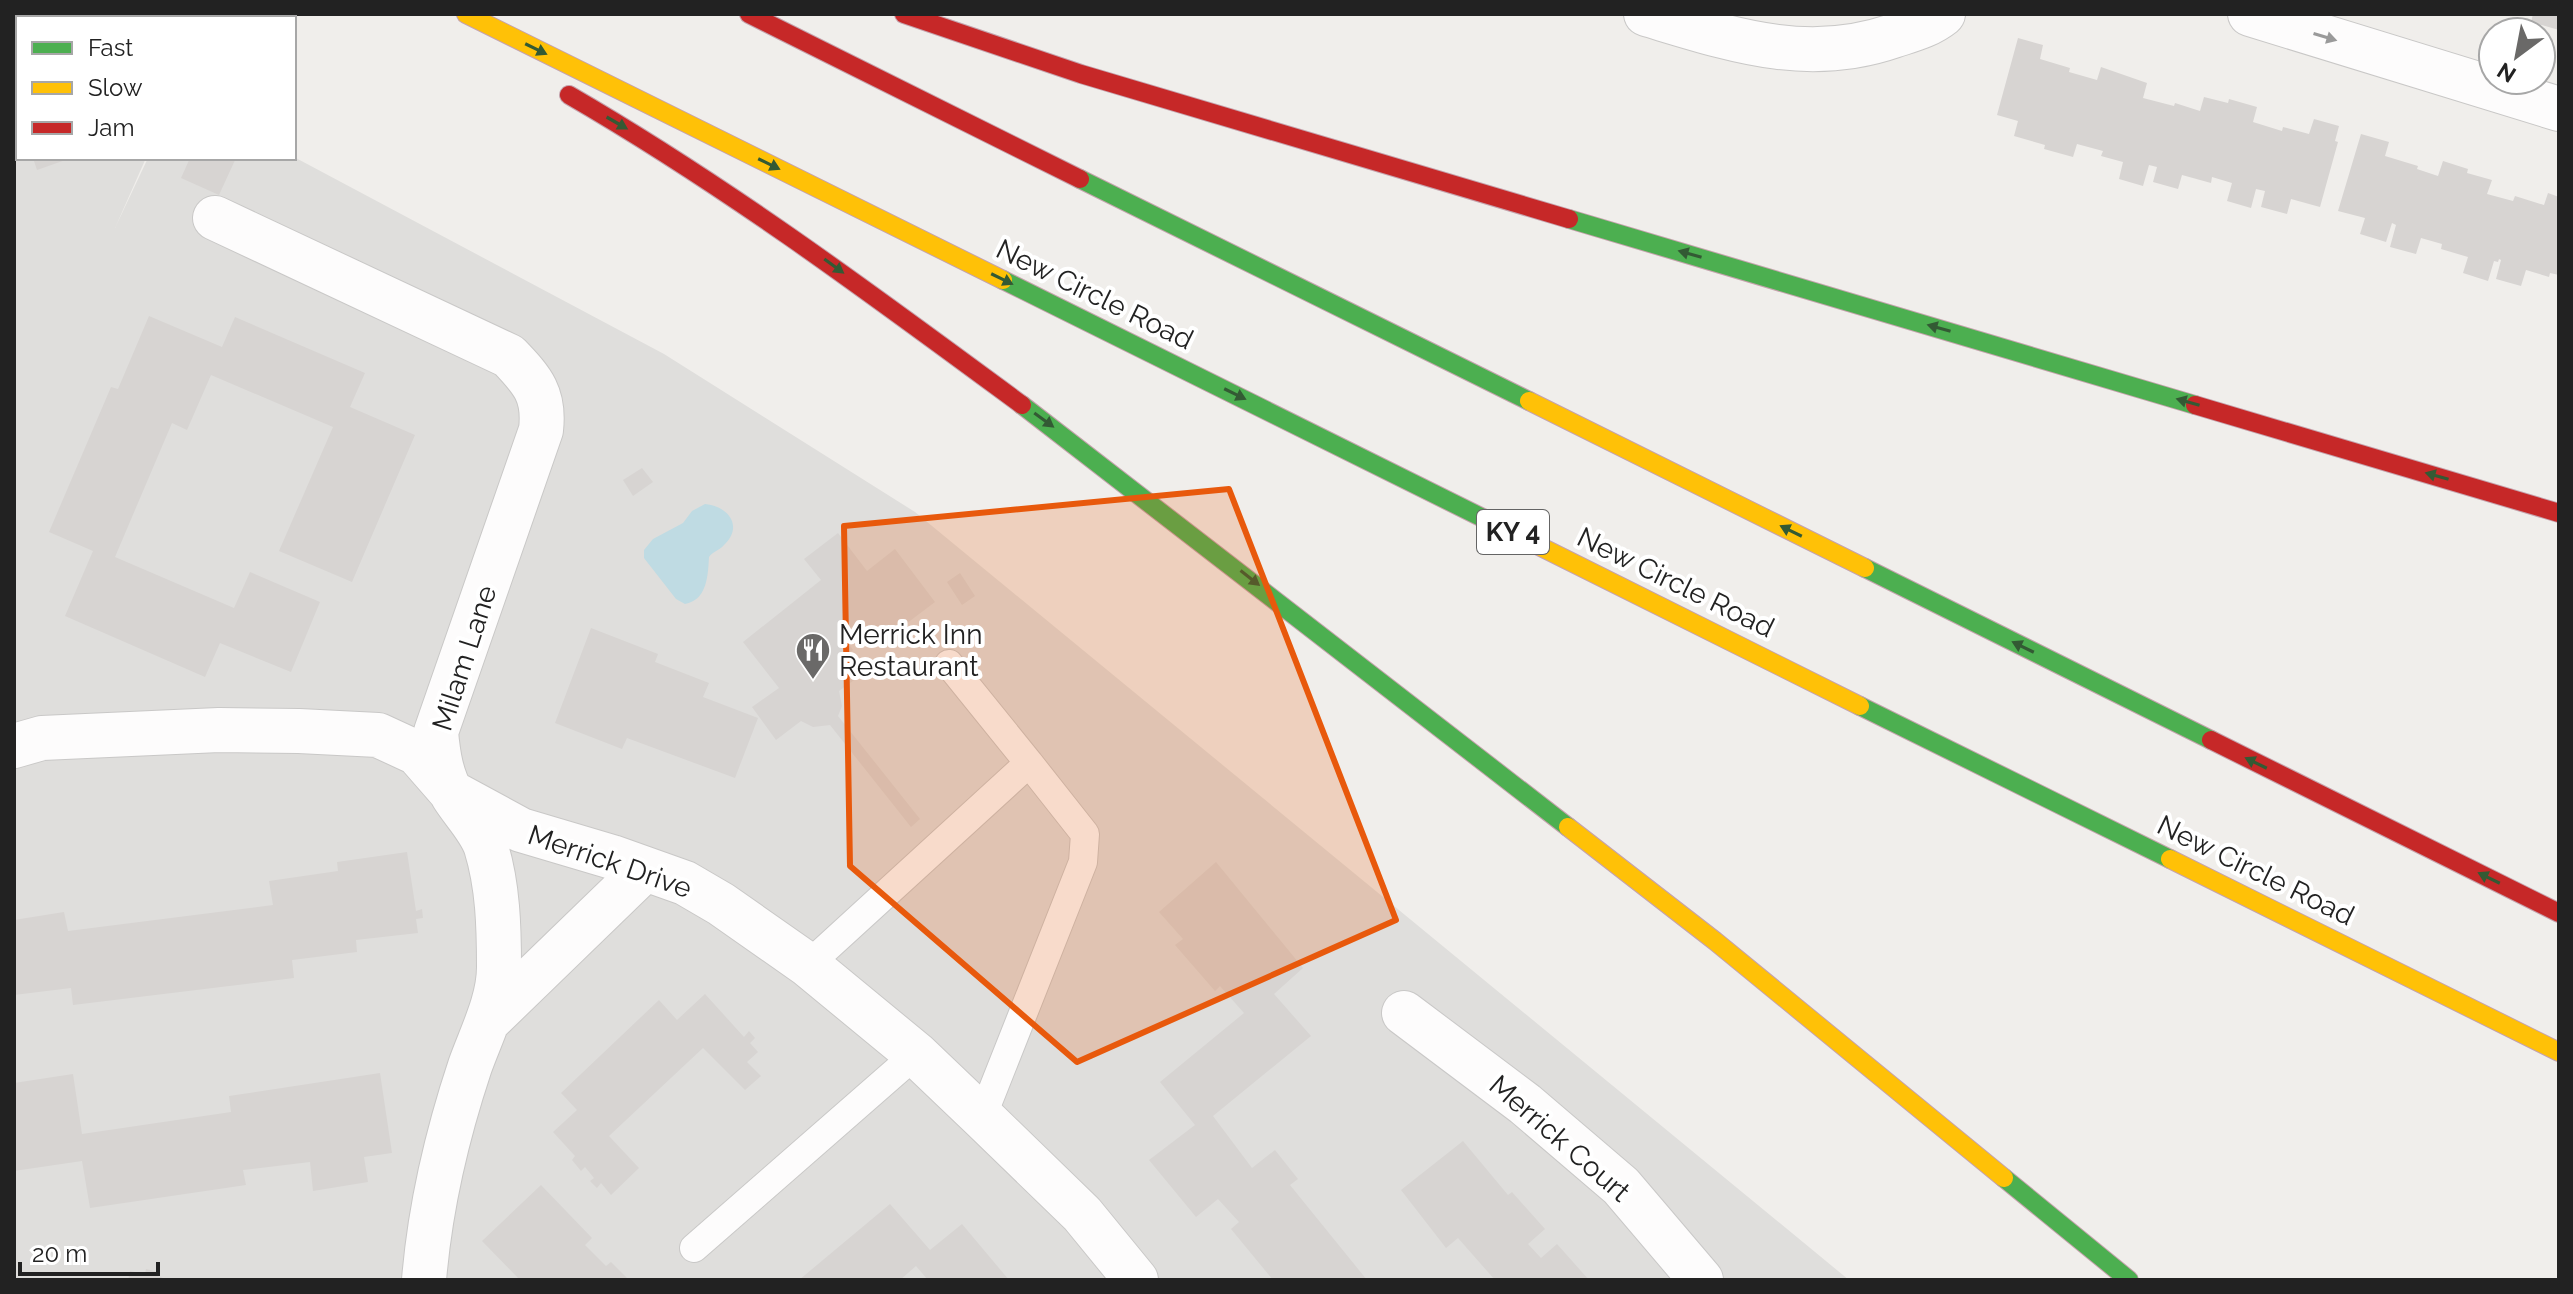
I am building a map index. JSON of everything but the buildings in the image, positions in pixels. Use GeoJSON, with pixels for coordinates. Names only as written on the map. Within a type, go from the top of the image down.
{"type":"FeatureCollection","features":[{"type":"Feature","properties":{"kind":"highway","name":"New Circle Road"},"geometry":{"type":"LineString","coordinates":[[466,14],[2559,1052]]}},
{"type":"Feature","properties":{"kind":"highway"},"geometry":{"type":"LineString","coordinates":[[749,14],[2559,913]]}},
{"type":"Feature","properties":{"kind":"highway"},"geometry":{"type":"LineString","coordinates":[[904,14],[1111,83],[2559,513]]}},
{"type":"Feature","properties":{"kind":"highway"},"geometry":{"type":"LineString","coordinates":[[550,84],[645,139],[825,260],[1084,450],[1715,941],[2129,1280]]}},
{"type":"Feature","properties":{"kind":"highway"},"geometry":{"type":"LineString","coordinates":[[2512,498],[2559,503]]}},
{"type":"Feature","properties":{"kind":"street"},"geometry":{"type":"LineString","coordinates":[[1646,14],[1724,37],[1805,51],[1868,45],[1931,23],[1943,14]]}},
{"type":"Feature","properties":{"kind":"street"},"geometry":{"type":"LineString","coordinates":[[2250,14],[2559,109]]}},
{"type":"Feature","properties":{"kind":"street","name":"Milam Lane"},"geometry":{"type":"LineString","coordinates":[[215,218],[509,356],[526,373],[537,391],[543,410],[541,430],[436,732],[439,762],[451,792],[485,844],[497,896],[499,972],[488,1021],[470,1066],[448,1142],[418,1279]]}},
{"type":"Feature","properties":{"kind":"street","name":"Merrick Drive"},"geometry":{"type":"LineString","coordinates":[[14,746],[42,738],[219,730],[378,735],[417,753],[451,792],[521,830],[685,883],[721,904],[808,965],[916,1054],[982,1117],[1082,1214],[1136,1280]]}},
{"type":"Feature","properties":{"kind":"street"},"geometry":{"type":"LineString","coordinates":[[488,1021],[645,869]]}},
{"type":"Feature","properties":{"kind":"street","name":"Merrick Court"},"geometry":{"type":"LineString","coordinates":[[1404,1013],[1525,1104],[1621,1186],[1701,1280]]}},
{"type":"Feature","properties":{"kind":"lane"},"geometry":{"type":"LineString","coordinates":[[949,664],[1085,834],[1083,862],[982,1117]]}},
{"type":"Feature","properties":{"kind":"lane"},"geometry":{"type":"LineString","coordinates":[[808,965],[1029,763]]}},
{"type":"Feature","properties":{"kind":"lane"},"geometry":{"type":"LineString","coordinates":[[694,1248],[916,1054]]}},
{"type":"Feature","properties":{"kind":"highlighted area"},"geometry":{"type":"Polygon","coordinates":[[[1229,489],[1396,920],[1077,1062],[850,866],[844,526],[1229,489]]]}},
{"type":"Feature","properties":{"kind":"shaded area"},"geometry":{"type":"Polygon","coordinates":[[[14,14],[24,14],[28,16],[16,16],[16,160],[145,160],[115,228],[147,160],[296,158],[664,354],[915,512],[1849,1280],[14,1280],[14,14]]]}},
{"type":"Feature","properties":{"kind":"water"},"geometry":{"type":"Polygon","coordinates":[[[705,504],[726,513],[731,518],[733,531],[724,545],[709,557],[702,592],[698,598],[685,604],[676,599],[644,558],[644,550],[653,539],[683,523],[692,511],[705,504]]]}},
{"type":"Feature","properties":{"kind":"traffic: fast"},"geometry":{"type":"LineString","coordinates":[[1080,179],[1529,401]]}},
{"type":"Feature","properties":{"kind":"traffic: fast"},"geometry":{"type":"LineString","coordinates":[[1569,219],[2195,405]]}},
{"type":"Feature","properties":{"kind":"traffic: fast"},"geometry":{"type":"LineString","coordinates":[[1003,280],[1501,527]]}},
{"type":"Feature","properties":{"kind":"traffic: fast"},"geometry":{"type":"LineString","coordinates":[[1022,405],[1568,827]]}},
{"type":"Feature","properties":{"kind":"traffic: fast"},"geometry":{"type":"LineString","coordinates":[[1865,568],[2211,740]]}},
{"type":"Feature","properties":{"kind":"traffic: fast"},"geometry":{"type":"LineString","coordinates":[[1860,706],[2170,859]]}},
{"type":"Feature","properties":{"kind":"traffic: fast"},"geometry":{"type":"LineString","coordinates":[[2004,1178],[2129,1280]]}},
{"type":"Feature","properties":{"kind":"traffic: slow"},"geometry":{"type":"LineString","coordinates":[[466,14],[1003,280]]}},
{"type":"Feature","properties":{"kind":"traffic: slow"},"geometry":{"type":"LineString","coordinates":[[1529,401],[1865,568]]}},
{"type":"Feature","properties":{"kind":"traffic: slow"},"geometry":{"type":"LineString","coordinates":[[1501,527],[1860,706]]}},
{"type":"Feature","properties":{"kind":"traffic: slow"},"geometry":{"type":"LineString","coordinates":[[1568,827],[1715,941],[2004,1178]]}},
{"type":"Feature","properties":{"kind":"traffic: slow"},"geometry":{"type":"LineString","coordinates":[[2170,859],[2559,1052]]}},
{"type":"Feature","properties":{"kind":"traffic: jam"},"geometry":{"type":"LineString","coordinates":[[749,14],[1080,179]]}},
{"type":"Feature","properties":{"kind":"traffic: jam"},"geometry":{"type":"LineString","coordinates":[[904,14],[1081,74],[1569,219]]}},
{"type":"Feature","properties":{"kind":"traffic: jam"},"geometry":{"type":"LineString","coordinates":[[569,95],[743,205],[856,283],[1022,405]]}},
{"type":"Feature","properties":{"kind":"traffic: jam"},"geometry":{"type":"LineString","coordinates":[[2195,405],[2559,513]]}},
{"type":"Feature","properties":{"kind":"traffic: jam"},"geometry":{"type":"LineString","coordinates":[[2211,740],[2559,913]]}},
{"type":"Feature","properties":{"kind":"place","name":"Merrick Inn Restaurant"},"geometry":{"type":"Point","coordinates":[813,681]}}]}
